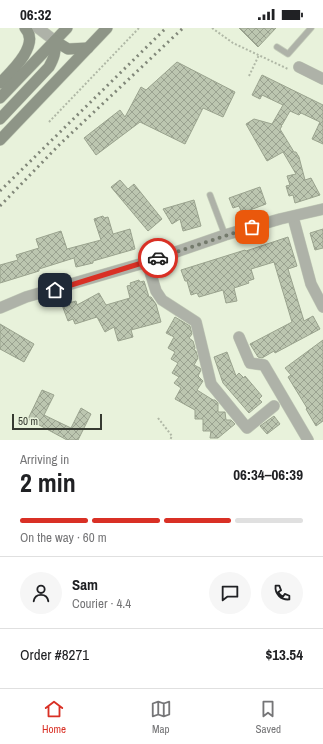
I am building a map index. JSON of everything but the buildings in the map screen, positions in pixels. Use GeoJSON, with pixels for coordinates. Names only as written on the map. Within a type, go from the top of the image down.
{"type":"FeatureCollection","features":[{"type":"Feature","properties":{"kind":"main road"},"geometry":{"type":"LineString","coordinates":[[0,83],[26,53],[30,40],[28,31],[25,28]]}},
{"type":"Feature","properties":{"kind":"main road"},"geometry":{"type":"LineString","coordinates":[[0,98],[67,28]]}},
{"type":"Feature","properties":{"kind":"main road"},"geometry":{"type":"LineString","coordinates":[[0,140],[107,28]]}},
{"type":"Feature","properties":{"kind":"main road"},"geometry":{"type":"LineString","coordinates":[[55,41],[68,49],[88,48]]}},
{"type":"Feature","properties":{"kind":"main road"},"geometry":{"type":"LineString","coordinates":[[0,119],[49,67],[55,57],[55,41]]}},
{"type":"Feature","properties":{"kind":"street"},"geometry":{"type":"LineString","coordinates":[[38,28],[55,41]]}},
{"type":"Feature","properties":{"kind":"street"},"geometry":{"type":"LineString","coordinates":[[299,67],[323,79]]}},
{"type":"Feature","properties":{"kind":"street"},"geometry":{"type":"LineString","coordinates":[[0,308],[26,297],[147,262],[225,235],[323,209]]}},
{"type":"Feature","properties":{"kind":"street"},"geometry":{"type":"LineString","coordinates":[[293,217],[311,284],[323,307]]}},
{"type":"Feature","properties":{"kind":"street"},"geometry":{"type":"LineString","coordinates":[[147,262],[156,291],[162,300],[196,322],[211,384],[247,428],[274,406]]}},
{"type":"Feature","properties":{"kind":"street"},"geometry":{"type":"LineString","coordinates":[[239,338],[250,364],[264,366],[308,440]]}},
{"type":"Feature","properties":{"kind":"lane"},"geometry":{"type":"LineString","coordinates":[[277,47],[288,54],[311,28]]}},
{"type":"Feature","properties":{"kind":"lane"},"geometry":{"type":"LineString","coordinates":[[210,195],[225,235]]}},
{"type":"Feature","properties":{"kind":"path"},"geometry":{"type":"LineString","coordinates":[[49,122],[139,28]]}},
{"type":"Feature","properties":{"kind":"path"},"geometry":{"type":"LineString","coordinates":[[212,28],[233,43],[289,70],[294,71],[299,67]]}},
{"type":"Feature","properties":{"kind":"path"},"geometry":{"type":"LineString","coordinates":[[249,76],[259,55]]}},
{"type":"Feature","properties":{"kind":"path"},"geometry":{"type":"LineString","coordinates":[[158,418],[172,436],[170,440]]}},
{"type":"Feature","properties":{"kind":"railway"},"geometry":{"type":"LineString","coordinates":[[0,191],[166,28]]}},
{"type":"Feature","properties":{"kind":"railway"},"geometry":{"type":"LineString","coordinates":[[0,206],[60,144],[183,28]]}},
{"type":"Feature","properties":{"kind":"way so far"},"geometry":{"type":"LineString","coordinates":[[158,258],[252,227]]}},
{"type":"Feature","properties":{"kind":"route"},"geometry":{"type":"LineString","coordinates":[[55,290],[158,258]]}}]}
